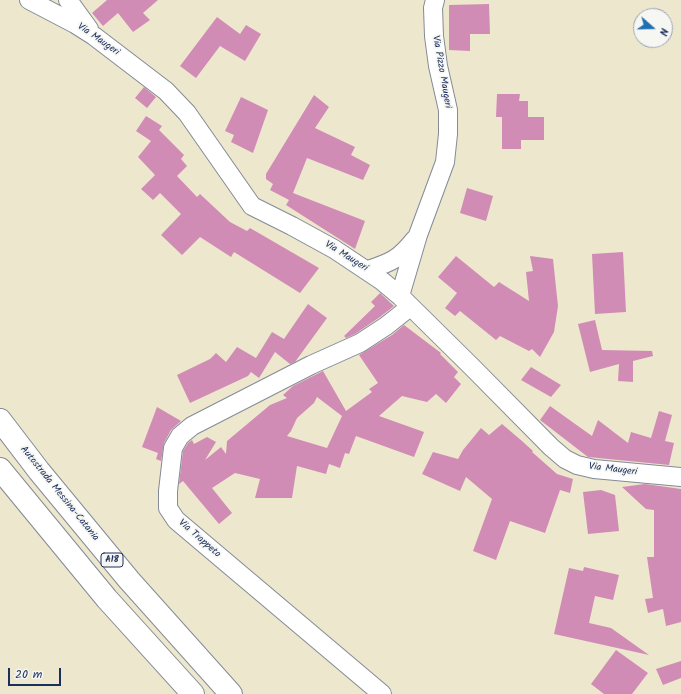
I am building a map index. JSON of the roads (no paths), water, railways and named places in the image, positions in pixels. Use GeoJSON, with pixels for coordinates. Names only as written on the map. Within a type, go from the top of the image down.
{"type":"FeatureCollection","features":[{"type":"Feature","properties":{"kind":"highway","name":"Autostrada Messina-Catania"},"geometry":{"type":"LineString","coordinates":[[0,420],[39,471],[129,580],[231,694]]}},
{"type":"Feature","properties":{"kind":"highway"},"geometry":{"type":"LineString","coordinates":[[0,469],[107,598],[193,694]]}},
{"type":"Feature","properties":{"kind":"street","name":"Via Maugeri"},"geometry":{"type":"LineString","coordinates":[[29,0],[51,5],[166,91],[187,113],[252,206],[334,249],[368,270],[382,281],[405,301],[550,447],[565,459],[577,465],[594,469],[681,477]]}},
{"type":"Feature","properties":{"kind":"street"},"geometry":{"type":"LineString","coordinates":[[68,0],[94,36]]}},
{"type":"Feature","properties":{"kind":"street","name":"Via Pizzo Maugeri"},"geometry":{"type":"LineString","coordinates":[[418,235],[445,162],[448,134],[448,110],[438,66],[434,36],[432,8],[435,0]]}},
{"type":"Feature","properties":{"kind":"street"},"geometry":{"type":"LineString","coordinates":[[368,270],[394,260],[405,252],[418,235]]}},
{"type":"Feature","properties":{"kind":"street"},"geometry":{"type":"LineString","coordinates":[[405,301],[404,285],[418,235]]}},
{"type":"Feature","properties":{"kind":"street","name":"Via Trappeto"},"geometry":{"type":"LineString","coordinates":[[382,694],[176,520],[168,508],[168,491],[173,448],[180,436],[192,426],[311,365],[360,343],[386,326],[405,301]]}}]}
